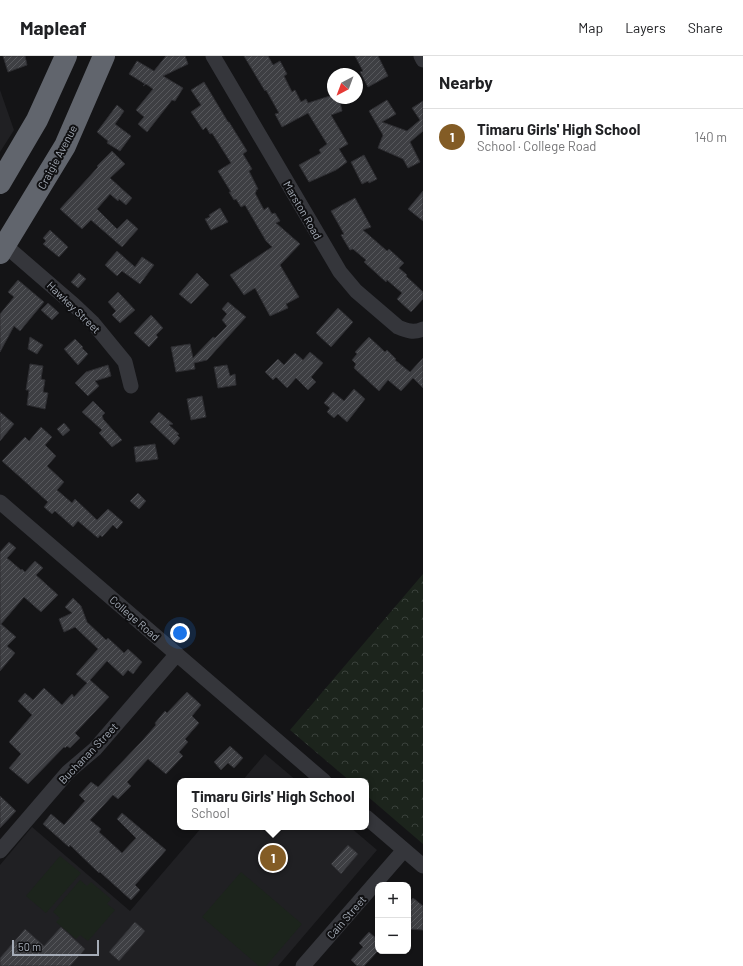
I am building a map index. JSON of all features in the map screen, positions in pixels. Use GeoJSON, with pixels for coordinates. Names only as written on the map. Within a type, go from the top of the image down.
{"type":"FeatureCollection","features":[{"type":"Feature","properties":{"kind":"highway"},"geometry":{"type":"LineString","coordinates":[[0,183],[37,120],[66,56]]}},
{"type":"Feature","properties":{"kind":"highway","name":"Craigie Avenue"},"geometry":{"type":"LineString","coordinates":[[2,247],[65,146],[104,56]]}},
{"type":"Feature","properties":{"kind":"street","name":"Marston Road"},"geometry":{"type":"LineString","coordinates":[[213,56],[340,272],[356,291],[398,327],[412,332],[423,329]]}},
{"type":"Feature","properties":{"kind":"street"},"geometry":{"type":"LineString","coordinates":[[421,56],[423,60]]}},
{"type":"Feature","properties":{"kind":"street","name":"Hawkey Street"},"geometry":{"type":"LineString","coordinates":[[2,247],[63,295],[93,323],[124,362],[131,386]]}},
{"type":"Feature","properties":{"kind":"street","name":"College Road"},"geometry":{"type":"LineString","coordinates":[[0,502],[321,778]]}},
{"type":"Feature","properties":{"kind":"street","name":"Buchanan Street"},"geometry":{"type":"LineString","coordinates":[[0,851],[68,772],[95,749],[177,654]]}},
{"type":"Feature","properties":{"kind":"street"},"geometry":{"type":"LineString","coordinates":[[369,820],[423,866]]}},
{"type":"Feature","properties":{"kind":"street","name":"Cain Street"},"geometry":{"type":"LineString","coordinates":[[303,966],[404,850]]}},
{"type":"Feature","properties":{"kind":"shaded area"},"geometry":{"type":"Polygon","coordinates":[[[0,90],[14,130],[0,152],[0,90]]]}},
{"type":"Feature","properties":{"kind":"shaded area"},"geometry":{"type":"Polygon","coordinates":[[[265,754],[293,778],[245,778],[265,754]]]}},
{"type":"Feature","properties":{"kind":"shaded area"},"geometry":{"type":"Polygon","coordinates":[[[32,827],[130,911],[199,830],[354,830],[377,850],[278,966],[0,966],[0,865],[32,827]]]}},
{"type":"Feature","properties":{"kind":"green space"},"geometry":{"type":"Polygon","coordinates":[[[423,574],[423,844],[369,798],[369,778],[346,778],[290,730],[423,574]]]}},
{"type":"Feature","properties":{"kind":"green space"},"geometry":{"type":"Polygon","coordinates":[[[60,856],[81,873],[46,913],[26,896],[60,856]]]}},
{"type":"Feature","properties":{"kind":"green space"},"geometry":{"type":"Polygon","coordinates":[[[241,872],[302,924],[266,966],[259,966],[202,917],[241,872]]]}},
{"type":"Feature","properties":{"kind":"green space"},"geometry":{"type":"Polygon","coordinates":[[[80,880],[87,886],[91,882],[111,899],[107,904],[115,910],[88,941],[80,935],[76,939],[56,922],[60,918],[53,912],[80,880]]]}},
{"type":"Feature","properties":{"kind":"building"},"geometry":{"type":"Polygon","coordinates":[[[3,56],[25,56],[27,65],[8,72],[3,56]]]}},
{"type":"Feature","properties":{"kind":"building"},"geometry":{"type":"Polygon","coordinates":[[[166,56],[185,56],[188,64],[163,76],[183,88],[175,101],[172,100],[147,132],[138,124],[144,117],[136,110],[153,89],[146,84],[143,86],[145,84],[129,74],[137,61],[154,71],[166,56]]]}},
{"type":"Feature","properties":{"kind":"building"},"geometry":{"type":"Polygon","coordinates":[[[244,56],[268,56],[273,65],[280,61],[287,74],[284,76],[292,92],[295,90],[301,102],[306,99],[308,103],[327,97],[327,104],[340,104],[342,111],[331,115],[348,144],[339,149],[347,162],[336,170],[309,182],[299,165],[321,153],[319,150],[327,144],[308,113],[282,127],[275,114],[279,113],[266,90],[265,91],[244,56]]]}},
{"type":"Feature","properties":{"kind":"building"},"geometry":{"type":"Polygon","coordinates":[[[355,56],[378,56],[388,76],[368,87],[363,78],[363,68],[361,68],[355,56]]]}},
{"type":"Feature","properties":{"kind":"building"},"geometry":{"type":"Polygon","coordinates":[[[204,82],[247,151],[243,154],[252,169],[249,171],[258,189],[255,193],[264,210],[268,207],[272,214],[275,213],[280,221],[276,223],[300,244],[280,265],[299,297],[286,304],[288,308],[270,316],[255,288],[244,295],[230,275],[272,247],[266,241],[245,205],[241,207],[229,192],[231,192],[218,171],[231,163],[212,133],[210,134],[206,127],[203,130],[191,112],[201,105],[191,90],[204,82]]]}},
{"type":"Feature","properties":{"kind":"building"},"geometry":{"type":"Polygon","coordinates":[[[387,100],[396,114],[382,122],[407,131],[420,120],[412,108],[423,101],[423,131],[410,142],[420,162],[408,168],[403,159],[378,148],[383,135],[369,111],[387,100]]]}},
{"type":"Feature","properties":{"kind":"building"},"geometry":{"type":"Polygon","coordinates":[[[117,105],[124,111],[115,124],[131,136],[120,151],[107,143],[108,141],[97,132],[117,105]]]}},
{"type":"Feature","properties":{"kind":"building"},"geometry":{"type":"Polygon","coordinates":[[[112,151],[125,164],[110,178],[132,198],[126,205],[119,199],[118,201],[110,194],[97,209],[117,229],[127,219],[138,229],[122,247],[91,220],[82,229],[60,209],[112,151]]]}},
{"type":"Feature","properties":{"kind":"building"},"geometry":{"type":"Polygon","coordinates":[[[364,155],[377,179],[369,183],[368,181],[362,184],[351,162],[364,155]]]}},
{"type":"Feature","properties":{"kind":"building"},"geometry":{"type":"Polygon","coordinates":[[[423,191],[423,221],[408,209],[423,191]]]}},
{"type":"Feature","properties":{"kind":"building"},"geometry":{"type":"Polygon","coordinates":[[[355,198],[371,227],[363,230],[387,251],[389,249],[404,263],[399,268],[423,292],[423,299],[411,312],[397,299],[402,293],[387,280],[386,282],[364,262],[366,260],[353,249],[350,250],[341,235],[344,234],[331,211],[355,198]]]}},
{"type":"Feature","properties":{"kind":"building"},"geometry":{"type":"Polygon","coordinates":[[[220,208],[228,222],[211,230],[205,219],[210,217],[209,215],[220,208]]]}},
{"type":"Feature","properties":{"kind":"building"},"geometry":{"type":"Polygon","coordinates":[[[50,230],[68,247],[59,257],[43,244],[46,241],[43,238],[50,230]]]}},
{"type":"Feature","properties":{"kind":"building"},"geometry":{"type":"Polygon","coordinates":[[[117,251],[135,267],[142,257],[154,265],[140,284],[122,271],[117,276],[105,265],[117,251]]]}},
{"type":"Feature","properties":{"kind":"building"},"geometry":{"type":"Polygon","coordinates":[[[79,273],[86,279],[78,288],[71,282],[79,273]]]}},
{"type":"Feature","properties":{"kind":"building"},"geometry":{"type":"Polygon","coordinates":[[[197,273],[209,285],[191,304],[179,294],[197,273]]]}},
{"type":"Feature","properties":{"kind":"building"},"geometry":{"type":"Polygon","coordinates":[[[18,280],[44,302],[20,331],[14,326],[0,352],[0,314],[14,297],[8,292],[18,280]]]}},
{"type":"Feature","properties":{"kind":"building"},"geometry":{"type":"Polygon","coordinates":[[[118,292],[135,310],[120,323],[112,315],[116,311],[108,302],[118,292]]]}},
{"type":"Feature","properties":{"kind":"building"},"geometry":{"type":"Polygon","coordinates":[[[228,302],[246,317],[207,360],[194,363],[195,369],[176,372],[171,347],[190,344],[193,358],[213,337],[215,338],[227,326],[222,320],[227,314],[222,309],[228,302]]]}},
{"type":"Feature","properties":{"kind":"building"},"geometry":{"type":"Polygon","coordinates":[[[48,303],[59,313],[52,320],[41,310],[48,303]]]}},
{"type":"Feature","properties":{"kind":"building"},"geometry":{"type":"Polygon","coordinates":[[[338,308],[353,322],[331,347],[316,333],[338,308]]]}},
{"type":"Feature","properties":{"kind":"building"},"geometry":{"type":"Polygon","coordinates":[[[151,315],[163,328],[156,335],[158,337],[149,347],[134,333],[151,315]]]}},
{"type":"Feature","properties":{"kind":"building"},"geometry":{"type":"Polygon","coordinates":[[[30,337],[43,345],[37,354],[28,349],[30,337]]]}},
{"type":"Feature","properties":{"kind":"building"},"geometry":{"type":"Polygon","coordinates":[[[369,337],[385,352],[387,350],[396,359],[395,360],[410,372],[423,358],[423,388],[413,378],[401,391],[388,380],[379,391],[354,368],[356,364],[352,360],[357,354],[355,352],[369,337]]]}},
{"type":"Feature","properties":{"kind":"building"},"geometry":{"type":"Polygon","coordinates":[[[75,339],[88,354],[78,365],[64,349],[75,339]]]}},
{"type":"Feature","properties":{"kind":"building"},"geometry":{"type":"Polygon","coordinates":[[[310,352],[323,363],[311,377],[316,382],[308,390],[296,378],[287,388],[276,377],[273,380],[265,372],[278,359],[284,365],[295,353],[303,360],[310,352]]]}},
{"type":"Feature","properties":{"kind":"building"},"geometry":{"type":"Polygon","coordinates":[[[30,364],[43,366],[41,379],[45,380],[43,392],[48,393],[45,409],[27,405],[29,390],[26,390],[30,364]]]}},
{"type":"Feature","properties":{"kind":"building"},"geometry":{"type":"Polygon","coordinates":[[[108,365],[111,376],[95,381],[99,386],[88,396],[75,383],[86,372],[108,365]]]}},
{"type":"Feature","properties":{"kind":"building"},"geometry":{"type":"Polygon","coordinates":[[[227,365],[230,376],[235,374],[236,385],[218,388],[214,367],[227,365]]]}},
{"type":"Feature","properties":{"kind":"building"},"geometry":{"type":"Polygon","coordinates":[[[354,389],[365,399],[347,422],[338,414],[334,418],[327,412],[330,408],[324,403],[333,392],[344,401],[354,389]]]}},
{"type":"Feature","properties":{"kind":"building"},"geometry":{"type":"Polygon","coordinates":[[[202,396],[206,417],[191,420],[187,399],[202,396]]]}},
{"type":"Feature","properties":{"kind":"building"},"geometry":{"type":"Polygon","coordinates":[[[93,401],[105,413],[102,416],[103,419],[122,440],[112,447],[99,433],[102,430],[82,412],[93,401]]]}},
{"type":"Feature","properties":{"kind":"building"},"geometry":{"type":"Polygon","coordinates":[[[0,412],[14,424],[0,441],[0,412]]]}},
{"type":"Feature","properties":{"kind":"building"},"geometry":{"type":"Polygon","coordinates":[[[159,412],[173,424],[169,425],[179,434],[177,435],[180,438],[174,445],[150,422],[159,412]]]}},
{"type":"Feature","properties":{"kind":"building"},"geometry":{"type":"Polygon","coordinates":[[[64,423],[70,430],[63,436],[57,429],[64,423]]]}},
{"type":"Feature","properties":{"kind":"building"},"geometry":{"type":"Polygon","coordinates":[[[41,427],[52,437],[45,445],[56,456],[47,466],[64,482],[57,490],[72,503],[75,499],[97,520],[108,509],[123,522],[117,529],[113,525],[102,537],[100,535],[98,538],[78,521],[73,527],[55,511],[52,514],[44,507],[48,502],[2,461],[25,437],[29,441],[41,427]]]}},
{"type":"Feature","properties":{"kind":"building"},"geometry":{"type":"Polygon","coordinates":[[[155,444],[158,459],[136,462],[134,447],[155,444]]]}},
{"type":"Feature","properties":{"kind":"building"},"geometry":{"type":"Polygon","coordinates":[[[138,493],[146,501],[139,509],[130,501],[138,493]]]}},
{"type":"Feature","properties":{"kind":"building"},"geometry":{"type":"Polygon","coordinates":[[[9,542],[16,548],[7,558],[25,572],[35,561],[43,568],[36,575],[58,595],[41,612],[24,597],[1,624],[16,637],[7,646],[15,653],[0,671],[0,552],[9,542]]]}},
{"type":"Feature","properties":{"kind":"building"},"geometry":{"type":"Polygon","coordinates":[[[73,598],[81,606],[87,622],[106,640],[108,638],[124,653],[128,649],[142,662],[133,674],[128,670],[123,676],[107,661],[90,680],[109,697],[75,733],[80,738],[70,748],[67,746],[65,748],[64,747],[28,784],[9,768],[21,754],[9,742],[32,715],[18,701],[25,693],[33,700],[44,688],[62,705],[72,694],[74,697],[87,683],[76,674],[98,649],[75,627],[64,632],[59,619],[72,613],[65,607],[73,598]]]}},
{"type":"Feature","properties":{"kind":"building"},"geometry":{"type":"Polygon","coordinates":[[[187,692],[201,705],[192,716],[199,723],[185,739],[188,742],[179,752],[183,756],[166,774],[148,759],[127,782],[131,786],[118,799],[113,795],[90,820],[101,829],[99,832],[122,853],[136,838],[117,819],[122,813],[166,850],[135,885],[140,890],[131,900],[100,872],[99,873],[70,845],[69,847],[43,824],[51,814],[64,825],[85,801],[79,795],[91,782],[98,787],[142,741],[156,725],[155,723],[165,711],[167,713],[187,692]]]}},
{"type":"Feature","properties":{"kind":"building"},"geometry":{"type":"Polygon","coordinates":[[[230,746],[243,758],[234,768],[228,763],[221,770],[214,762],[230,746]]]}},
{"type":"Feature","properties":{"kind":"building"},"geometry":{"type":"Polygon","coordinates":[[[0,796],[16,811],[0,828],[0,796]]]}},
{"type":"Feature","properties":{"kind":"building"},"geometry":{"type":"Polygon","coordinates":[[[348,845],[358,854],[341,874],[331,864],[348,845]]]}},
{"type":"Feature","properties":{"kind":"building"},"geometry":{"type":"Polygon","coordinates":[[[413,898],[423,906],[423,930],[411,929],[411,900],[413,898]]]}},
{"type":"Feature","properties":{"kind":"building"},"geometry":{"type":"Polygon","coordinates":[[[135,922],[145,931],[119,961],[109,952],[135,922]]]}},
{"type":"Feature","properties":{"kind":"building"},"geometry":{"type":"Polygon","coordinates":[[[61,927],[85,949],[70,966],[0,966],[0,958],[25,929],[44,946],[61,927]]]}},
{"type":"Feature","properties":{"kind":"building"},"geometry":{"type":"Polygon","coordinates":[[[369,932],[375,937],[375,954],[364,966],[357,966],[351,960],[363,947],[359,943],[369,932]]]}},
{"type":"Feature","properties":{"kind":"place","name":"Timaru Girls' High School"},"geometry":{"type":"Point","coordinates":[273,858]}}]}
